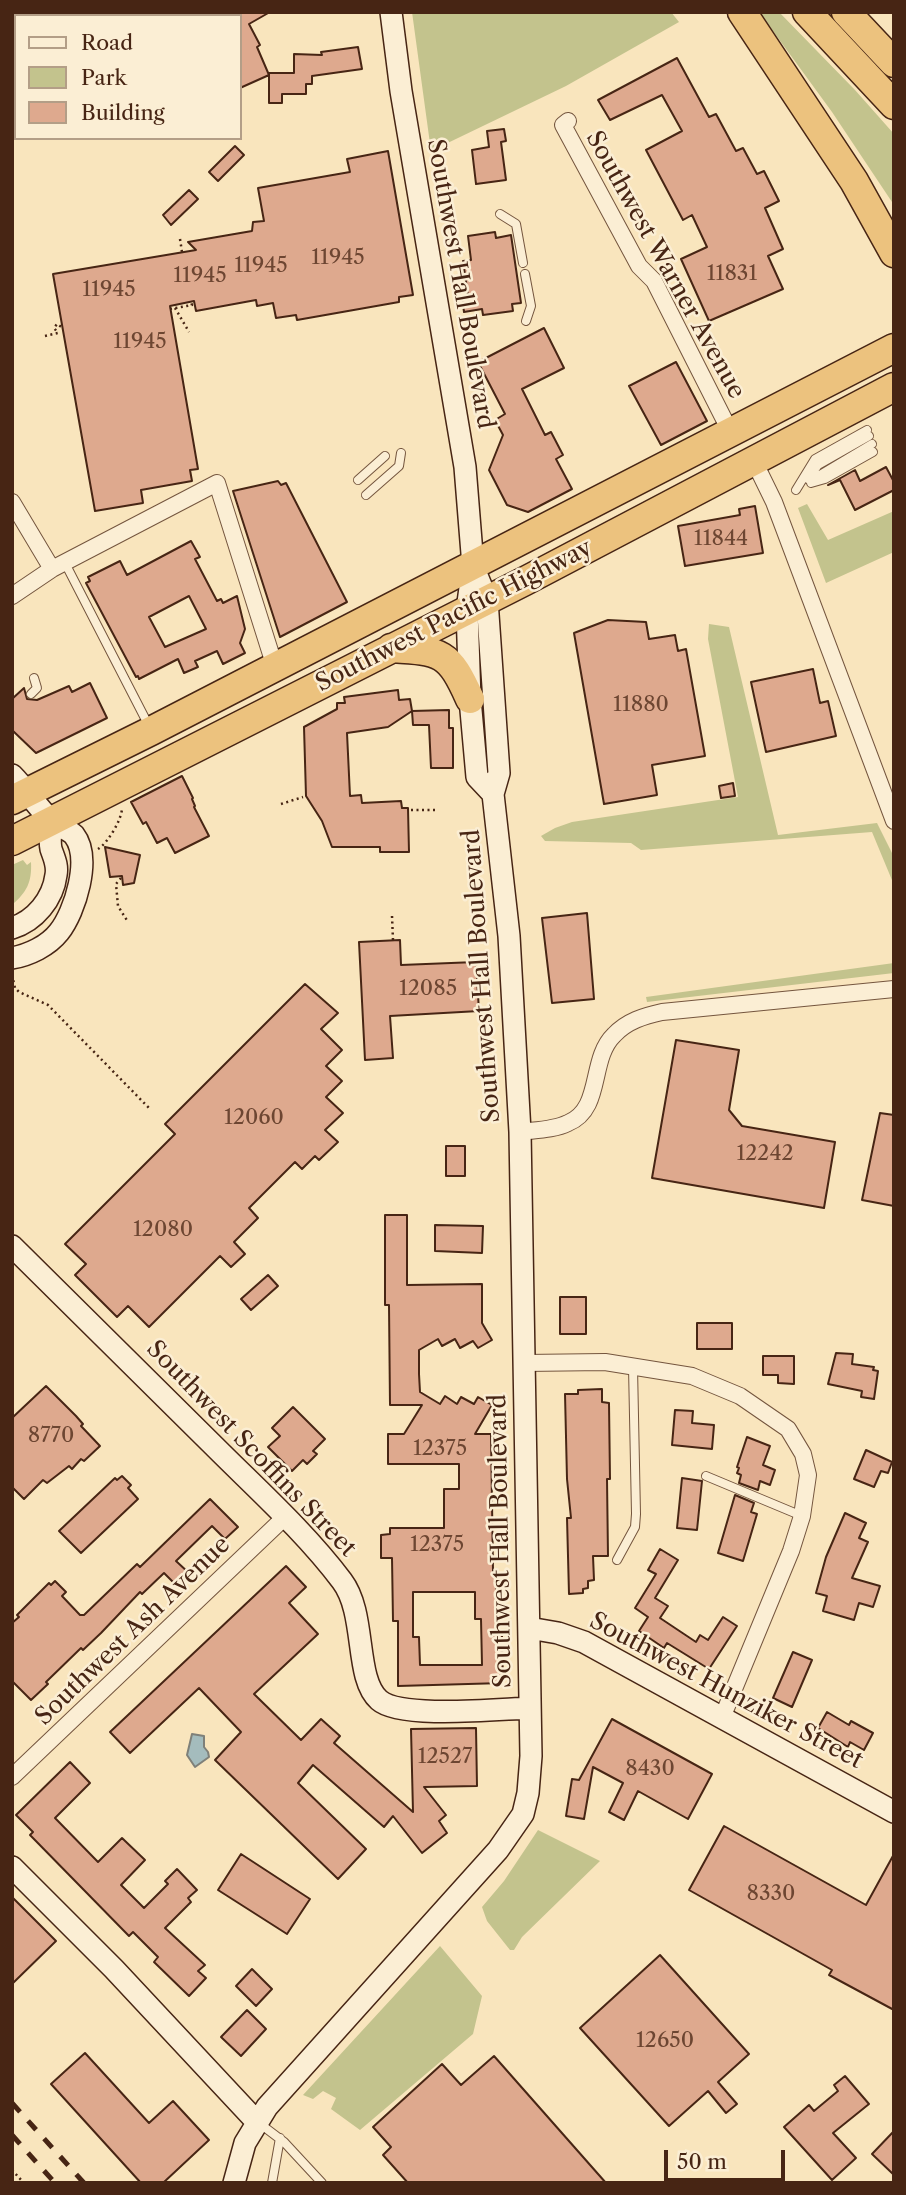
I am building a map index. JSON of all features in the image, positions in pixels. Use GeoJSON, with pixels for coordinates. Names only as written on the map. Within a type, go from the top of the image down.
{"type":"FeatureCollection","features":[{"type":"Feature","properties":{"kind":"highway"},"geometry":{"type":"LineString","coordinates":[[743,12],[854,181],[894,253]]}},
{"type":"Feature","properties":{"kind":"highway"},"geometry":{"type":"LineString","coordinates":[[807,12],[894,105]]}},
{"type":"Feature","properties":{"kind":"highway"},"geometry":{"type":"LineString","coordinates":[[846,12],[894,64]]}},
{"type":"Feature","properties":{"kind":"highway","name":"Southwest Pacific Highway"},"geometry":{"type":"LineString","coordinates":[[18,789],[151,731],[894,348]]}},
{"type":"Feature","properties":{"kind":"highway","name":"Southwest Pacific Highway"},"geometry":{"type":"LineString","coordinates":[[12,841],[477,605],[894,387]]}},
{"type":"Feature","properties":{"kind":"highway"},"geometry":{"type":"LineString","coordinates":[[391,648],[430,652],[445,658],[457,669],[470,699]]}},
{"type":"Feature","properties":{"kind":"main road","name":"Southwest Hall Boulevard"},"geometry":{"type":"LineString","coordinates":[[234,2183],[245,2143],[257,2121],[494,1854],[516,1825],[526,1806],[530,1782],[520,1132],[509,936],[493,794],[499,774],[477,605],[465,467],[401,91],[391,12]]}},
{"type":"Feature","properties":{"kind":"main road","name":"Southwest Hall Boulevard"},"geometry":{"type":"LineString","coordinates":[[477,605],[470,699],[477,777],[493,794]]}},
{"type":"Feature","properties":{"kind":"main road"},"geometry":{"type":"LineString","coordinates":[[12,958],[35,951],[58,933],[70,914],[81,874],[79,849],[74,835],[52,821],[18,789]]}},
{"type":"Feature","properties":{"kind":"main road"},"geometry":{"type":"LineString","coordinates":[[12,928],[31,919],[51,893],[57,875],[51,847],[52,821]]}},
{"type":"Feature","properties":{"kind":"main road","name":"Southwest Scoffins Street"},"geometry":{"type":"LineString","coordinates":[[12,1246],[285,1517],[333,1569],[351,1595],[359,1622],[368,1681],[379,1700],[389,1707],[411,1711],[530,1709]]}},
{"type":"Feature","properties":{"kind":"main road","name":"Southwest Hunziker Street"},"geometry":{"type":"LineString","coordinates":[[529,1629],[558,1633],[584,1642],[894,1812]]}},
{"type":"Feature","properties":{"kind":"main road"},"geometry":{"type":"LineString","coordinates":[[12,1867],[114,1969],[257,2121]]}},
{"type":"Feature","properties":{"kind":"street","name":"Southwest Warner Avenue"},"geometry":{"type":"LineString","coordinates":[[568,121],[562,125],[639,265],[654,281],[731,433]]}},
{"type":"Feature","properties":{"kind":"street"},"geometry":{"type":"LineString","coordinates":[[753,459],[774,502],[894,821]]}},
{"type":"Feature","properties":{"kind":"street"},"geometry":{"type":"LineString","coordinates":[[12,596],[58,566],[217,483],[275,667]]}},
{"type":"Feature","properties":{"kind":"street"},"geometry":{"type":"LineString","coordinates":[[12,502],[58,566]]}},
{"type":"Feature","properties":{"kind":"street"},"geometry":{"type":"LineString","coordinates":[[520,1132],[569,1123],[581,1115],[588,1105],[605,1045],[627,1024],[643,1016],[894,989]]}},
{"type":"Feature","properties":{"kind":"street"},"geometry":{"type":"LineString","coordinates":[[524,1363],[605,1362],[692,1376],[740,1396],[788,1429],[803,1454],[808,1475],[802,1516],[791,1551],[722,1718]]}},
{"type":"Feature","properties":{"kind":"street","name":"Southwest Ash Avenue"},"geometry":{"type":"LineString","coordinates":[[12,1777],[285,1517]]}},
{"type":"Feature","properties":{"kind":"lane"},"geometry":{"type":"LineString","coordinates":[[500,214],[516,224],[523,263]]}},
{"type":"Feature","properties":{"kind":"lane"},"geometry":{"type":"LineString","coordinates":[[525,274],[531,306],[526,321]]}},
{"type":"Feature","properties":{"kind":"lane"},"geometry":{"type":"LineString","coordinates":[[870,441],[825,479],[805,484],[818,465],[870,441]]}},
{"type":"Feature","properties":{"kind":"lane"},"geometry":{"type":"LineString","coordinates":[[796,490],[815,459],[870,441]]}},
{"type":"Feature","properties":{"kind":"lane"},"geometry":{"type":"LineString","coordinates":[[366,495],[400,466],[401,453]]}},
{"type":"Feature","properties":{"kind":"lane"},"geometry":{"type":"LineString","coordinates":[[358,480],[385,456]]}},
{"type":"Feature","properties":{"kind":"lane"},"geometry":{"type":"LineString","coordinates":[[58,566],[151,731]]}},
{"type":"Feature","properties":{"kind":"lane"},"geometry":{"type":"LineString","coordinates":[[31,694],[37,688],[34,678]]}},
{"type":"Feature","properties":{"kind":"lane"},"geometry":{"type":"LineString","coordinates":[[617,1560],[635,1527],[633,1367]]}},
{"type":"Feature","properties":{"kind":"lane"},"geometry":{"type":"LineString","coordinates":[[706,1476],[802,1516]]}},
{"type":"Feature","properties":{"kind":"lane"},"geometry":{"type":"LineString","coordinates":[[257,2121],[280,2138],[322,2183]]}},
{"type":"Feature","properties":{"kind":"lane"},"geometry":{"type":"LineString","coordinates":[[272,2183],[280,2138]]}},
{"type":"Feature","properties":{"kind":"path"},"geometry":{"type":"LineString","coordinates":[[180,239],[182,251]]}},
{"type":"Feature","properties":{"kind":"path"},"geometry":{"type":"LineString","coordinates":[[189,331],[172,309],[192,305],[191,302]]}},
{"type":"Feature","properties":{"kind":"path"},"geometry":{"type":"LineString","coordinates":[[45,336],[58,333],[54,328],[57,324],[63,328]]}},
{"type":"Feature","properties":{"kind":"path"},"geometry":{"type":"LineString","coordinates":[[281,804],[303,797]]}},
{"type":"Feature","properties":{"kind":"path"},"geometry":{"type":"LineString","coordinates":[[98,849],[104,846],[119,822],[122,806]]}},
{"type":"Feature","properties":{"kind":"path"},"geometry":{"type":"LineString","coordinates":[[411,810],[438,810]]}},
{"type":"Feature","properties":{"kind":"path"},"geometry":{"type":"LineString","coordinates":[[121,878],[116,884],[118,906],[128,922]]}},
{"type":"Feature","properties":{"kind":"path"},"geometry":{"type":"LineString","coordinates":[[392,916],[393,940]]}},
{"type":"Feature","properties":{"kind":"path"},"geometry":{"type":"LineString","coordinates":[[12,974],[15,988],[19,992],[48,1005],[150,1109]]}},
{"type":"Feature","properties":{"kind":"path"},"geometry":{"type":"LineString","coordinates":[[12,2170],[23,2183]]}},
{"type":"Feature","properties":{"kind":"green space"},"geometry":{"type":"Polygon","coordinates":[[[412,12],[671,12],[679,22],[566,86],[431,151],[412,12]]]}},
{"type":"Feature","properties":{"kind":"green space"},"geometry":{"type":"Polygon","coordinates":[[[759,12],[779,12],[894,134],[894,205],[832,112],[759,12]]]}},
{"type":"Feature","properties":{"kind":"green space"},"geometry":{"type":"Polygon","coordinates":[[[807,504],[828,540],[894,511],[894,552],[826,583],[798,508],[807,504]]]}},
{"type":"Feature","properties":{"kind":"green space"},"geometry":{"type":"Polygon","coordinates":[[[709,624],[729,627],[778,835],[877,823],[894,857],[894,885],[872,832],[641,850],[631,843],[545,841],[541,836],[572,822],[738,797],[708,639],[709,624]]]}},
{"type":"Feature","properties":{"kind":"green space"},"geometry":{"type":"Polygon","coordinates":[[[23,860],[27,865],[31,862],[31,875],[25,891],[12,905],[12,865],[23,860]]]}},
{"type":"Feature","properties":{"kind":"green space"},"geometry":{"type":"Polygon","coordinates":[[[894,963],[894,973],[647,1002],[646,997],[894,963]]]}},
{"type":"Feature","properties":{"kind":"green space"},"geometry":{"type":"Polygon","coordinates":[[[538,1830],[600,1861],[522,1937],[514,1950],[510,1950],[487,1921],[482,1907],[504,1881],[538,1830]]]}},
{"type":"Feature","properties":{"kind":"green space"},"geometry":{"type":"Polygon","coordinates":[[[440,1946],[482,1996],[473,2034],[360,2130],[331,2109],[336,2098],[323,2091],[313,2099],[303,2095],[440,1946]]]}},
{"type":"Feature","properties":{"kind":"water"},"geometry":{"type":"Polygon","coordinates":[[[192,1734],[204,1736],[204,1747],[209,1757],[195,1767],[187,1755],[192,1734]]]}},
{"type":"Feature","properties":{"kind":"building"},"geometry":{"type":"Polygon","coordinates":[[[270,12],[249,24],[260,45],[257,47],[269,75],[242,87],[242,14],[270,12]]]}},
{"type":"Feature","properties":{"kind":"building"},"geometry":{"type":"Polygon","coordinates":[[[358,47],[362,69],[312,76],[312,84],[306,84],[306,94],[282,94],[282,103],[269,103],[269,73],[294,73],[294,54],[322,55],[321,52],[358,47]]]}},
{"type":"Feature","properties":{"kind":"building"},"geometry":{"type":"Polygon","coordinates":[[[677,58],[709,117],[716,114],[736,151],[743,148],[757,174],[764,171],[779,201],[765,208],[783,249],[768,256],[783,289],[709,321],[681,259],[707,247],[692,215],[683,220],[646,150],[682,131],[662,95],[610,120],[598,100],[677,58]]]}},
{"type":"Feature","properties":{"kind":"building"},"geometry":{"type":"Polygon","coordinates":[[[504,129],[506,141],[501,142],[506,180],[476,184],[472,150],[489,147],[487,131],[504,129]]]}},
{"type":"Feature","properties":{"kind":"building"},"geometry":{"type":"Polygon","coordinates":[[[235,146],[244,155],[218,181],[209,172],[235,146]]]}},
{"type":"Feature","properties":{"kind":"building"},"geometry":{"type":"Polygon","coordinates":[[[388,151],[413,295],[399,297],[399,302],[297,320],[296,315],[276,318],[273,303],[257,306],[256,300],[196,311],[194,301],[170,306],[198,469],[190,470],[192,481],[141,490],[143,503],[95,511],[53,274],[196,250],[188,242],[252,231],[253,222],[264,221],[258,188],[350,172],[347,159],[388,151]]]}},
{"type":"Feature","properties":{"kind":"building"},"geometry":{"type":"Polygon","coordinates":[[[189,190],[198,199],[171,225],[163,215],[189,190]]]}},
{"type":"Feature","properties":{"kind":"building"},"geometry":{"type":"Polygon","coordinates":[[[495,232],[496,238],[511,235],[521,303],[512,304],[513,311],[483,315],[482,309],[464,312],[462,297],[468,296],[463,261],[471,260],[468,236],[495,232]]]}},
{"type":"Feature","properties":{"kind":"building"},"geometry":{"type":"Polygon","coordinates":[[[544,328],[564,368],[522,389],[545,435],[551,432],[563,455],[556,459],[572,489],[528,512],[507,505],[489,470],[503,435],[495,420],[505,414],[478,362],[544,328]]]}},
{"type":"Feature","properties":{"kind":"building"},"geometry":{"type":"Polygon","coordinates":[[[676,362],[707,421],[661,445],[629,386],[676,362]]]}},
{"type":"Feature","properties":{"kind":"building"},"geometry":{"type":"Polygon","coordinates":[[[886,467],[894,482],[894,490],[855,510],[840,480],[828,485],[855,470],[860,481],[886,467]]]}},
{"type":"Feature","properties":{"kind":"building"},"geometry":{"type":"Polygon","coordinates":[[[278,481],[281,485],[286,483],[347,602],[280,637],[233,491],[278,481]]]}},
{"type":"Feature","properties":{"kind":"building"},"geometry":{"type":"Polygon","coordinates":[[[755,506],[763,553],[685,566],[678,526],[740,515],[739,509],[755,506]]]}},
{"type":"Feature","properties":{"kind":"building"},"geometry":{"type":"Polygon","coordinates":[[[191,541],[200,557],[195,559],[217,601],[221,599],[223,603],[237,596],[245,629],[240,643],[245,653],[223,664],[217,651],[195,661],[198,667],[184,673],[178,659],[139,679],[86,583],[90,581],[88,577],[120,561],[127,575],[191,541]],[[189,596],[149,617],[165,647],[206,629],[189,596]]]}},
{"type":"Feature","properties":{"kind":"building"},"geometry":{"type":"Polygon","coordinates":[[[608,620],[646,622],[649,639],[675,635],[678,651],[686,649],[705,756],[652,765],[657,795],[604,804],[574,633],[608,620]]]}},
{"type":"Feature","properties":{"kind":"building"},"geometry":{"type":"Polygon","coordinates":[[[813,669],[820,703],[828,701],[836,736],[766,752],[751,682],[813,669]]]}},
{"type":"Feature","properties":{"kind":"building"},"geometry":{"type":"Polygon","coordinates":[[[90,683],[107,718],[36,753],[12,730],[12,699],[24,688],[27,699],[37,700],[69,686],[72,692],[90,683]]]}},
{"type":"Feature","properties":{"kind":"building"},"geometry":{"type":"Polygon","coordinates":[[[398,690],[399,700],[410,699],[412,711],[388,727],[347,733],[350,796],[361,795],[362,803],[401,801],[402,808],[408,808],[409,852],[380,852],[380,847],[332,847],[322,821],[306,796],[304,727],[337,709],[337,703],[345,703],[344,697],[398,690]]]}},
{"type":"Feature","properties":{"kind":"building"},"geometry":{"type":"Polygon","coordinates":[[[449,710],[449,728],[453,728],[453,768],[431,768],[429,725],[413,725],[412,711],[449,710]]]}},
{"type":"Feature","properties":{"kind":"building"},"geometry":{"type":"Polygon","coordinates":[[[182,776],[209,836],[175,853],[167,838],[157,843],[131,802],[182,776]]]}},
{"type":"Feature","properties":{"kind":"building"},"geometry":{"type":"Polygon","coordinates":[[[733,783],[735,796],[721,798],[719,786],[733,783]]]}},
{"type":"Feature","properties":{"kind":"building"},"geometry":{"type":"Polygon","coordinates":[[[105,847],[140,855],[134,883],[123,885],[122,876],[110,877],[105,847]]]}},
{"type":"Feature","properties":{"kind":"building"},"geometry":{"type":"Polygon","coordinates":[[[587,913],[594,999],[552,1003],[542,918],[587,913]]]}},
{"type":"Feature","properties":{"kind":"building"},"geometry":{"type":"Polygon","coordinates":[[[400,940],[401,965],[476,962],[479,1011],[390,1016],[393,1058],[365,1060],[359,942],[400,940]]]}},
{"type":"Feature","properties":{"kind":"building"},"geometry":{"type":"Polygon","coordinates":[[[305,984],[338,1013],[321,1029],[342,1050],[326,1066],[342,1081],[326,1097],[343,1113],[325,1130],[338,1142],[319,1160],[315,1156],[302,1169],[295,1162],[249,1208],[258,1218],[234,1242],[245,1254],[231,1267],[220,1256],[149,1327],[128,1306],[117,1317],[75,1275],[86,1264],[65,1244],[175,1134],[165,1124],[305,984]]]}},
{"type":"Feature","properties":{"kind":"building"},"geometry":{"type":"Polygon","coordinates":[[[676,1040],[739,1050],[729,1110],[742,1126],[835,1142],[824,1208],[652,1178],[676,1040]]]}},
{"type":"Feature","properties":{"kind":"building"},"geometry":{"type":"Polygon","coordinates":[[[880,1113],[894,1115],[894,1206],[862,1200],[880,1113]]]}},
{"type":"Feature","properties":{"kind":"building"},"geometry":{"type":"Polygon","coordinates":[[[446,1146],[465,1146],[465,1176],[446,1176],[446,1146]]]}},
{"type":"Feature","properties":{"kind":"building"},"geometry":{"type":"Polygon","coordinates":[[[385,1215],[407,1215],[407,1285],[482,1284],[482,1323],[492,1340],[478,1348],[473,1341],[460,1348],[455,1339],[442,1346],[438,1339],[419,1350],[419,1374],[420,1392],[440,1404],[445,1396],[457,1404],[461,1397],[474,1404],[478,1397],[492,1405],[475,1434],[491,1434],[493,1571],[496,1571],[497,1635],[502,1635],[503,1683],[398,1686],[398,1621],[393,1621],[392,1558],[381,1558],[381,1535],[390,1534],[390,1528],[444,1528],[444,1489],[459,1489],[459,1464],[388,1464],[388,1434],[404,1434],[422,1405],[390,1405],[389,1305],[385,1305],[385,1215]],[[413,1592],[413,1637],[419,1637],[420,1665],[482,1665],[481,1619],[475,1619],[475,1592],[413,1592]]]}},
{"type":"Feature","properties":{"kind":"building"},"geometry":{"type":"Polygon","coordinates":[[[435,1225],[483,1226],[482,1253],[435,1251],[435,1225]]]}},
{"type":"Feature","properties":{"kind":"building"},"geometry":{"type":"Polygon","coordinates":[[[268,1275],[278,1286],[251,1310],[241,1299],[268,1275]]]}},
{"type":"Feature","properties":{"kind":"building"},"geometry":{"type":"Polygon","coordinates":[[[560,1297],[586,1297],[586,1334],[560,1334],[560,1297]]]}},
{"type":"Feature","properties":{"kind":"building"},"geometry":{"type":"Polygon","coordinates":[[[697,1323],[732,1323],[732,1349],[697,1349],[697,1323]]]}},
{"type":"Feature","properties":{"kind":"building"},"geometry":{"type":"Polygon","coordinates":[[[836,1353],[853,1354],[852,1364],[874,1367],[873,1370],[878,1371],[874,1399],[861,1397],[862,1391],[828,1384],[836,1353]]]}},
{"type":"Feature","properties":{"kind":"building"},"geometry":{"type":"Polygon","coordinates":[[[763,1356],[794,1356],[794,1384],[778,1383],[778,1375],[763,1375],[763,1356]]]}},
{"type":"Feature","properties":{"kind":"building"},"geometry":{"type":"Polygon","coordinates":[[[46,1386],[76,1416],[83,1424],[81,1426],[100,1446],[72,1469],[69,1466],[47,1483],[43,1480],[24,1499],[12,1487],[12,1418],[46,1386]]]}},
{"type":"Feature","properties":{"kind":"building"},"geometry":{"type":"Polygon","coordinates":[[[602,1389],[602,1402],[609,1403],[608,1556],[593,1556],[594,1580],[588,1581],[588,1588],[583,1589],[583,1593],[569,1594],[567,1518],[571,1518],[567,1479],[565,1394],[578,1394],[578,1390],[602,1389]]]}},
{"type":"Feature","properties":{"kind":"building"},"geometry":{"type":"Polygon","coordinates":[[[293,1407],[325,1439],[313,1451],[317,1454],[307,1464],[303,1460],[292,1471],[268,1447],[280,1436],[272,1428],[293,1407]]]}},
{"type":"Feature","properties":{"kind":"building"},"geometry":{"type":"Polygon","coordinates":[[[675,1410],[693,1411],[692,1423],[714,1425],[712,1449],[672,1445],[675,1410]]]}},
{"type":"Feature","properties":{"kind":"building"},"geometry":{"type":"Polygon","coordinates":[[[747,1437],[770,1446],[763,1465],[775,1470],[770,1485],[760,1481],[758,1490],[739,1483],[741,1475],[737,1473],[737,1467],[747,1437]]]}},
{"type":"Feature","properties":{"kind":"building"},"geometry":{"type":"Polygon","coordinates":[[[866,1450],[892,1462],[888,1473],[881,1471],[874,1487],[854,1479],[866,1450]]]}},
{"type":"Feature","properties":{"kind":"building"},"geometry":{"type":"Polygon","coordinates":[[[122,1476],[131,1485],[128,1488],[138,1499],[81,1553],[59,1531],[115,1478],[117,1480],[122,1476]]]}},
{"type":"Feature","properties":{"kind":"building"},"geometry":{"type":"Polygon","coordinates":[[[682,1478],[702,1481],[697,1530],[677,1528],[682,1478]]]}},
{"type":"Feature","properties":{"kind":"building"},"geometry":{"type":"Polygon","coordinates":[[[735,1495],[754,1503],[751,1512],[757,1514],[743,1561],[718,1553],[735,1495]]]}},
{"type":"Feature","properties":{"kind":"building"},"geometry":{"type":"Polygon","coordinates":[[[210,1499],[238,1527],[225,1539],[212,1526],[176,1561],[190,1574],[177,1586],[164,1573],[142,1594],[140,1592],[101,1633],[83,1650],[81,1648],[46,1682],[48,1684],[31,1700],[12,1681],[12,1623],[19,1617],[17,1615],[49,1583],[51,1585],[55,1581],[66,1592],[62,1596],[80,1615],[84,1615],[137,1564],[140,1567],[210,1499]]]}},
{"type":"Feature","properties":{"kind":"building"},"geometry":{"type":"Polygon","coordinates":[[[845,1513],[866,1523],[859,1538],[868,1542],[852,1578],[880,1586],[873,1607],[859,1603],[854,1620],[823,1611],[827,1596],[816,1593],[826,1557],[845,1513]]]}},
{"type":"Feature","properties":{"kind":"building"},"geometry":{"type":"Polygon","coordinates":[[[660,1549],[678,1560],[655,1598],[668,1606],[660,1618],[696,1642],[700,1635],[708,1640],[723,1617],[737,1626],[709,1669],[667,1643],[664,1648],[639,1631],[648,1617],[635,1608],[656,1574],[648,1570],[660,1549]]]}},
{"type":"Feature","properties":{"kind":"building"},"geometry":{"type":"Polygon","coordinates":[[[286,1566],[306,1587],[289,1603],[318,1634],[254,1694],[301,1740],[321,1719],[340,1736],[334,1743],[413,1812],[411,1729],[476,1728],[477,1786],[424,1787],[446,1815],[439,1821],[447,1833],[422,1853],[393,1816],[384,1827],[313,1765],[298,1783],[366,1849],[338,1879],[215,1760],[241,1732],[199,1688],[130,1753],[110,1732],[286,1566]]]}},
{"type":"Feature","properties":{"kind":"building"},"geometry":{"type":"Polygon","coordinates":[[[793,1652],[812,1660],[792,1707],[773,1698],[793,1652]]]}},
{"type":"Feature","properties":{"kind":"building"},"geometry":{"type":"Polygon","coordinates":[[[827,1712],[849,1725],[851,1721],[873,1733],[864,1750],[850,1742],[848,1747],[818,1728],[827,1712]]]}},
{"type":"Feature","properties":{"kind":"building"},"geometry":{"type":"Polygon","coordinates":[[[612,1719],[712,1774],[688,1819],[638,1791],[624,1820],[609,1812],[623,1783],[593,1767],[584,1819],[566,1816],[572,1779],[579,1780],[612,1719]]]}},
{"type":"Feature","properties":{"kind":"building"},"geometry":{"type":"Polygon","coordinates":[[[70,1762],[90,1783],[55,1818],[98,1862],[122,1838],[145,1860],[121,1885],[144,1908],[168,1884],[165,1881],[177,1869],[197,1890],[188,1898],[191,1902],[165,1928],[205,1965],[198,1971],[206,1978],[189,1996],[154,1962],[158,1957],[133,1932],[129,1936],[30,1835],[33,1832],[16,1815],[70,1762]]]}},
{"type":"Feature","properties":{"kind":"building"},"geometry":{"type":"Polygon","coordinates":[[[724,1826],[866,1905],[894,1854],[894,2010],[829,1975],[832,1970],[689,1890],[724,1826]]]}},
{"type":"Feature","properties":{"kind":"building"},"geometry":{"type":"Polygon","coordinates":[[[241,1854],[310,1899],[287,1934],[218,1890],[241,1854]]]}},
{"type":"Feature","properties":{"kind":"building"},"geometry":{"type":"Polygon","coordinates":[[[12,1897],[56,1941],[12,1984],[12,1897]]]}},
{"type":"Feature","properties":{"kind":"building"},"geometry":{"type":"Polygon","coordinates":[[[660,1955],[749,2054],[718,2082],[737,2104],[726,2113],[708,2091],[669,2126],[580,2028],[660,1955]]]}},
{"type":"Feature","properties":{"kind":"building"},"geometry":{"type":"Polygon","coordinates":[[[252,1969],[272,1989],[256,2006],[236,1986],[252,1969]]]}},
{"type":"Feature","properties":{"kind":"building"},"geometry":{"type":"Polygon","coordinates":[[[247,2010],[266,2029],[241,2056],[221,2037],[247,2010]]]}},
{"type":"Feature","properties":{"kind":"building"},"geometry":{"type":"Polygon","coordinates":[[[85,2053],[149,2123],[173,2101],[209,2140],[163,2183],[141,2183],[51,2084],[85,2053]]]}},
{"type":"Feature","properties":{"kind":"building"},"geometry":{"type":"Polygon","coordinates":[[[494,2056],[606,2183],[408,2183],[383,2155],[391,2147],[373,2127],[442,2064],[461,2085],[494,2056]]]}},
{"type":"Feature","properties":{"kind":"building"},"geometry":{"type":"Polygon","coordinates":[[[845,2076],[869,2104],[833,2133],[856,2158],[832,2180],[784,2127],[809,2105],[814,2111],[838,2091],[834,2085],[845,2076]]]}},
{"type":"Feature","properties":{"kind":"building"},"geometry":{"type":"Polygon","coordinates":[[[894,2131],[894,2175],[872,2154],[894,2131]]]}},
{"type":"Feature","properties":{"kind":"railway"},"geometry":{"type":"LineString","coordinates":[[12,2103],[84,2183]]}},
{"type":"Feature","properties":{"kind":"railway"},"geometry":{"type":"LineString","coordinates":[[12,2135],[55,2183]]}}]}
